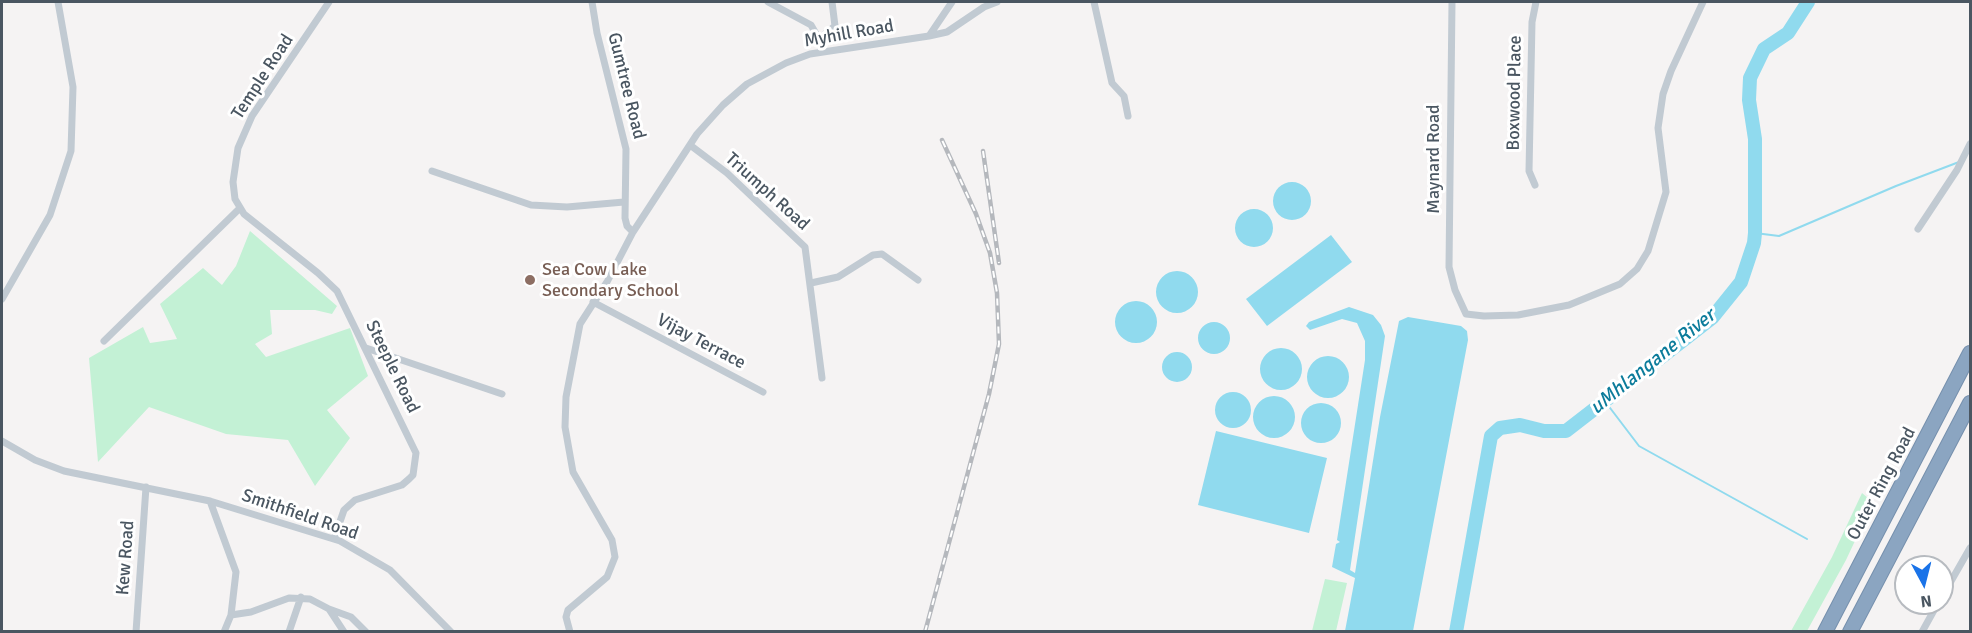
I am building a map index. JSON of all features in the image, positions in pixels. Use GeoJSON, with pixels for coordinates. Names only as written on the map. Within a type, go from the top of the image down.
{"type":"FeatureCollection","features":[{"type":"Feature","properties":{"kind":"highway","name":"Outer Ring Road"},"geometry":{"type":"LineString","coordinates":[[1825,632],[1971,353]]}},
{"type":"Feature","properties":{"kind":"highway"},"geometry":{"type":"LineString","coordinates":[[1850,632],[1971,403]]}},
{"type":"Feature","properties":{"kind":"street"},"geometry":{"type":"LineString","coordinates":[[2,299],[50,215],[71,151],[73,87],[58,2]]}},
{"type":"Feature","properties":{"kind":"street","name":"Temple Road"},"geometry":{"type":"LineString","coordinates":[[239,209],[234,193],[234,172],[244,133],[329,2]]}},
{"type":"Feature","properties":{"kind":"street","name":"Gumtree Road"},"geometry":{"type":"LineString","coordinates":[[592,2],[597,33],[626,149],[625,223],[633,232]]}},
{"type":"Feature","properties":{"kind":"street"},"geometry":{"type":"LineString","coordinates":[[768,2],[806,21],[819,39],[822,52]]}},
{"type":"Feature","properties":{"kind":"street"},"geometry":{"type":"LineString","coordinates":[[819,39],[835,26],[832,2]]}},
{"type":"Feature","properties":{"kind":"street"},"geometry":{"type":"LineString","coordinates":[[929,36],[952,2]]}},
{"type":"Feature","properties":{"kind":"street"},"geometry":{"type":"LineString","coordinates":[[929,36],[946,32],[984,7],[997,2]]}},
{"type":"Feature","properties":{"kind":"street"},"geometry":{"type":"LineString","coordinates":[[1094,2],[1112,83],[1124,96],[1128,116]]}},
{"type":"Feature","properties":{"kind":"street","name":"Maynard Road"},"geometry":{"type":"LineString","coordinates":[[1452,2],[1449,267],[1455,290],[1466,314],[1508,316],[1558,309],[1606,291],[1630,277],[1637,269],[1648,250],[1666,192],[1658,128],[1663,94],[1671,70],[1703,2]]}},
{"type":"Feature","properties":{"kind":"street","name":"Boxwood Place"},"geometry":{"type":"LineString","coordinates":[[1535,185],[1529,171],[1532,21],[1536,2]]}},
{"type":"Feature","properties":{"kind":"street","name":"Myhill Road"},"geometry":{"type":"LineString","coordinates":[[633,232],[690,145],[723,105],[747,84],[786,63],[822,52],[929,36]]}},
{"type":"Feature","properties":{"kind":"street"},"geometry":{"type":"LineString","coordinates":[[1918,229],[1957,170],[1971,144]]}},
{"type":"Feature","properties":{"kind":"street","name":"Triumph Road"},"geometry":{"type":"LineString","coordinates":[[690,145],[728,173],[801,242],[807,252],[822,378]]}},
{"type":"Feature","properties":{"kind":"street"},"geometry":{"type":"LineString","coordinates":[[432,171],[531,205],[567,207],[624,202]]}},
{"type":"Feature","properties":{"kind":"street"},"geometry":{"type":"LineString","coordinates":[[104,341],[239,209]]}},
{"type":"Feature","properties":{"kind":"street","name":"Steeple Road"},"geometry":{"type":"LineString","coordinates":[[239,209],[328,281],[344,301],[412,441],[416,460],[412,475],[406,482],[360,497],[349,505],[340,518],[334,539]]}},
{"type":"Feature","properties":{"kind":"street"},"geometry":{"type":"LineString","coordinates":[[570,632],[566,617],[568,610],[608,577],[615,557],[612,540],[573,472],[565,427],[566,397],[576,335],[633,232]]}},
{"type":"Feature","properties":{"kind":"street"},"geometry":{"type":"LineString","coordinates":[[811,283],[838,277],[873,255],[882,254],[918,280]]}},
{"type":"Feature","properties":{"kind":"street","name":"Vijay Terrace"},"geometry":{"type":"LineString","coordinates":[[593,302],[763,392]]}},
{"type":"Feature","properties":{"kind":"street"},"geometry":{"type":"LineString","coordinates":[[366,348],[502,394]]}},
{"type":"Feature","properties":{"kind":"street","name":"Smithfield Road"},"geometry":{"type":"LineString","coordinates":[[2,441],[35,460],[64,471],[210,501],[334,539],[368,555],[390,570],[451,632]]}},
{"type":"Feature","properties":{"kind":"street","name":"Kew Road"},"geometry":{"type":"LineString","coordinates":[[136,632],[146,487]]}},
{"type":"Feature","properties":{"kind":"street"},"geometry":{"type":"LineString","coordinates":[[210,501],[236,572],[231,615],[224,632]]}},
{"type":"Feature","properties":{"kind":"street"},"geometry":{"type":"LineString","coordinates":[[1954,577],[1971,548]]}},
{"type":"Feature","properties":{"kind":"street"},"geometry":{"type":"LineString","coordinates":[[231,615],[301,597],[318,601],[329,609],[351,617],[366,632]]}},
{"type":"Feature","properties":{"kind":"street"},"geometry":{"type":"LineString","coordinates":[[289,632],[301,597]]}},
{"type":"Feature","properties":{"kind":"street"},"geometry":{"type":"LineString","coordinates":[[329,609],[344,632]]}},
{"type":"Feature","properties":{"kind":"street"},"geometry":{"type":"LineString","coordinates":[[1922,632],[1931,615]]}},
{"type":"Feature","properties":{"kind":"green space"},"geometry":{"type":"Polygon","coordinates":[[[250,231],[337,306],[332,314],[315,310],[270,310],[272,334],[255,344],[266,357],[350,328],[368,376],[327,410],[350,438],[315,486],[288,440],[226,434],[149,407],[98,462],[89,358],[143,327],[150,343],[177,339],[160,304],[203,268],[222,285],[236,266],[250,231]]]}},
{"type":"Feature","properties":{"kind":"green space"},"geometry":{"type":"Polygon","coordinates":[[[1862,493],[1868,498],[1869,511],[1846,560],[1807,631],[1791,631],[1832,557],[1862,493]]]}},
{"type":"Feature","properties":{"kind":"green space"},"geometry":{"type":"Polygon","coordinates":[[[1325,579],[1347,583],[1336,631],[1312,631],[1325,579]]]}},
{"type":"Feature","properties":{"kind":"water"},"geometry":{"type":"Polygon","coordinates":[[[1292,182],[1306,187],[1311,201],[1306,215],[1292,220],[1278,215],[1273,201],[1278,187],[1292,182]]]}},
{"type":"Feature","properties":{"kind":"water"},"geometry":{"type":"Polygon","coordinates":[[[1254,209],[1268,214],[1273,228],[1268,242],[1254,247],[1240,242],[1235,228],[1240,214],[1254,209]]]}},
{"type":"Feature","properties":{"kind":"water"},"geometry":{"type":"Polygon","coordinates":[[[1331,235],[1352,262],[1267,326],[1246,299],[1331,235]]]}},
{"type":"Feature","properties":{"kind":"water"},"geometry":{"type":"Polygon","coordinates":[[[1177,271],[1192,277],[1198,292],[1192,307],[1177,313],[1162,307],[1156,292],[1162,277],[1177,271]]]}},
{"type":"Feature","properties":{"kind":"water"},"geometry":{"type":"Polygon","coordinates":[[[1136,301],[1151,307],[1157,322],[1151,337],[1136,343],[1121,337],[1115,322],[1121,307],[1136,301]]]}},
{"type":"Feature","properties":{"kind":"water"},"geometry":{"type":"Polygon","coordinates":[[[1349,307],[1373,315],[1381,325],[1385,336],[1350,570],[1355,573],[1380,417],[1399,321],[1408,317],[1461,326],[1467,331],[1468,340],[1413,631],[1345,631],[1355,578],[1332,567],[1336,544],[1340,542],[1337,540],[1365,360],[1365,341],[1357,323],[1342,319],[1310,330],[1306,326],[1309,322],[1349,307]]]}},
{"type":"Feature","properties":{"kind":"water"},"geometry":{"type":"Polygon","coordinates":[[[1214,322],[1225,327],[1230,338],[1225,349],[1214,354],[1203,349],[1198,338],[1203,327],[1214,322]]]}},
{"type":"Feature","properties":{"kind":"water"},"geometry":{"type":"Polygon","coordinates":[[[1281,348],[1296,354],[1302,369],[1296,384],[1281,390],[1266,384],[1260,369],[1266,354],[1281,348]]]}},
{"type":"Feature","properties":{"kind":"water"},"geometry":{"type":"Polygon","coordinates":[[[1177,352],[1188,356],[1192,367],[1188,378],[1177,382],[1166,378],[1162,367],[1166,356],[1177,352]]]}},
{"type":"Feature","properties":{"kind":"water"},"geometry":{"type":"Polygon","coordinates":[[[1328,356],[1343,362],[1349,377],[1343,392],[1328,398],[1313,392],[1307,377],[1313,362],[1328,356]]]}},
{"type":"Feature","properties":{"kind":"water"},"geometry":{"type":"Polygon","coordinates":[[[1233,392],[1246,397],[1251,410],[1246,423],[1233,428],[1220,423],[1215,410],[1220,397],[1233,392]]]}},
{"type":"Feature","properties":{"kind":"water"},"geometry":{"type":"Polygon","coordinates":[[[1274,396],[1289,402],[1295,417],[1289,432],[1274,438],[1259,432],[1253,417],[1259,402],[1274,396]]]}},
{"type":"Feature","properties":{"kind":"water"},"geometry":{"type":"Polygon","coordinates":[[[1321,403],[1329,404],[1335,409],[1340,415],[1340,431],[1335,437],[1329,442],[1321,443],[1313,442],[1307,437],[1302,431],[1301,423],[1302,415],[1307,409],[1313,404],[1321,403]]]}},
{"type":"Feature","properties":{"kind":"water"},"geometry":{"type":"Polygon","coordinates":[[[1216,431],[1327,458],[1309,533],[1198,505],[1216,431]]]}},
{"type":"Feature","properties":{"kind":"waterway","name":"uMhlangane River"},"geometry":{"type":"LineString","coordinates":[[1456,632],[1491,436],[1500,428],[1520,425],[1544,431],[1566,431],[1712,318],[1741,282],[1755,233],[1755,139],[1749,100],[1750,78],[1764,49],[1788,33],[1808,2]]}},
{"type":"Feature","properties":{"kind":"waterway"},"geometry":{"type":"LineString","coordinates":[[1755,233],[1779,236],[1959,162]]}},
{"type":"Feature","properties":{"kind":"waterway"},"geometry":{"type":"LineString","coordinates":[[1604,400],[1639,446],[1807,539]]}},
{"type":"Feature","properties":{"kind":"railway"},"geometry":{"type":"LineString","coordinates":[[925,632],[989,394],[999,344],[997,293],[990,253],[976,214],[942,140]]}},
{"type":"Feature","properties":{"kind":"railway"},"geometry":{"type":"LineString","coordinates":[[983,151],[999,263]]}},
{"type":"Feature","properties":{"kind":"place","name":"Sea Cow Lake Secondary School"},"geometry":{"type":"Point","coordinates":[530,280]}}]}
